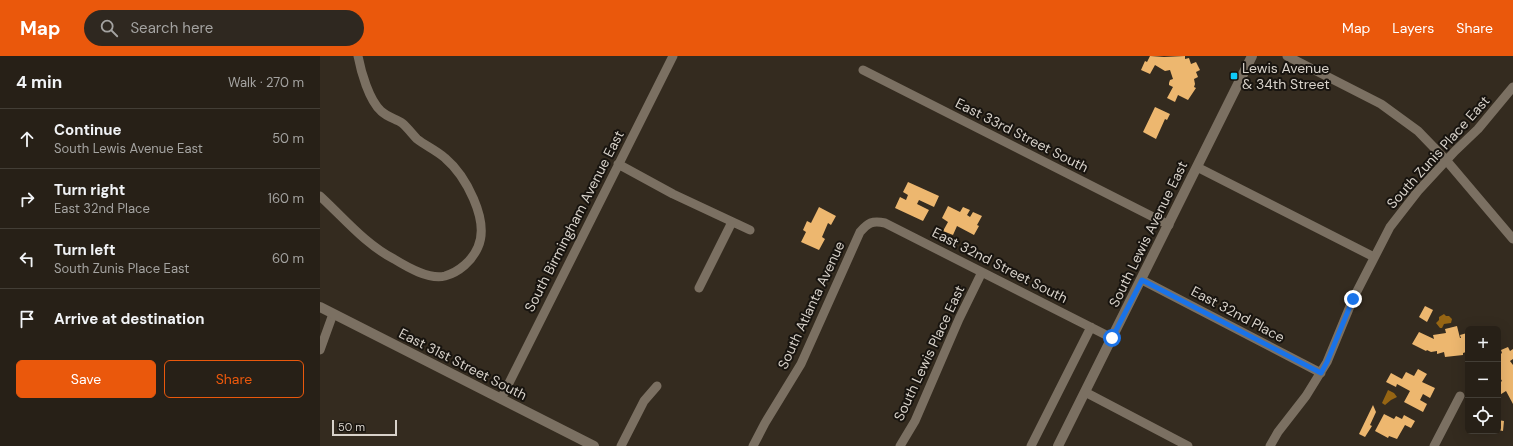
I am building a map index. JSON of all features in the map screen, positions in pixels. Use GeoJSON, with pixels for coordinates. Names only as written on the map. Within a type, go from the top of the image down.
{"type":"FeatureCollection","features":[{"type":"Feature","properties":{"kind":"main road","name":"South Lewis Avenue East"},"geometry":{"type":"LineString","coordinates":[[1058,446],[1142,280],[1252,56]]}},
{"type":"Feature","properties":{"kind":"main road","name":"East 31st Street South"},"geometry":{"type":"LineString","coordinates":[[320,307],[594,446]]}},
{"type":"Feature","properties":{"kind":"street"},"geometry":{"type":"LineString","coordinates":[[320,196],[376,249],[394,260],[430,275],[440,277],[448,275],[459,269],[473,257],[481,240],[481,229],[477,210],[469,190],[455,169],[444,157],[417,138],[403,124],[381,112],[364,80],[358,56]]}},
{"type":"Feature","properties":{"kind":"street","name":"South Birmingham Avenue East"},"geometry":{"type":"LineString","coordinates":[[501,399],[673,56]]}},
{"type":"Feature","properties":{"kind":"street"},"geometry":{"type":"LineString","coordinates":[[1287,56],[1381,104],[1418,131],[1446,160],[1513,239]]}},
{"type":"Feature","properties":{"kind":"street","name":"East 33rd Street South"},"geometry":{"type":"LineString","coordinates":[[863,70],[1169,225]]}},
{"type":"Feature","properties":{"kind":"street","name":"South Zunis Place East"},"geometry":{"type":"LineString","coordinates":[[1270,446],[1278,432],[1306,396],[1321,373],[1353,299],[1390,227],[1404,207],[1446,160],[1478,129],[1513,87]]}},
{"type":"Feature","properties":{"kind":"street"},"geometry":{"type":"LineString","coordinates":[[618,164],[673,194],[750,230]]}},
{"type":"Feature","properties":{"kind":"street"},"geometry":{"type":"LineString","coordinates":[[1197,167],[1374,257]]}},
{"type":"Feature","properties":{"kind":"street"},"geometry":{"type":"LineString","coordinates":[[699,288],[732,222]]}},
{"type":"Feature","properties":{"kind":"street","name":"East 32nd Street South"},"geometry":{"type":"LineString","coordinates":[[874,222],[885,223],[1112,338]]}},
{"type":"Feature","properties":{"kind":"street","name":"South Atlanta Avenue"},"geometry":{"type":"LineString","coordinates":[[753,446],[764,424],[802,364],[860,232],[867,224],[874,222]]}},
{"type":"Feature","properties":{"kind":"street","name":"South Lewis Place East"},"geometry":{"type":"LineString","coordinates":[[900,446],[915,421],[959,319],[982,272]]}},
{"type":"Feature","properties":{"kind":"street","name":"East 32nd Place"},"geometry":{"type":"LineString","coordinates":[[1142,280],[1321,373]]}},
{"type":"Feature","properties":{"kind":"street"},"geometry":{"type":"LineString","coordinates":[[320,350],[333,314]]}},
{"type":"Feature","properties":{"kind":"street"},"geometry":{"type":"LineString","coordinates":[[1031,446],[1091,327]]}},
{"type":"Feature","properties":{"kind":"street"},"geometry":{"type":"LineString","coordinates":[[621,446],[644,401],[657,386]]}},
{"type":"Feature","properties":{"kind":"street"},"geometry":{"type":"LineString","coordinates":[[1085,392],[1188,446]]}},
{"type":"Feature","properties":{"kind":"street"},"geometry":{"type":"LineString","coordinates":[[1434,446],[1460,396]]}},
{"type":"Feature","properties":{"kind":"shaded area"},"geometry":{"type":"Polygon","coordinates":[[[1444,314],[1452,319],[1451,323],[1444,324],[1442,328],[1440,328],[1436,323],[1439,320],[1439,317],[1444,314]]]}},
{"type":"Feature","properties":{"kind":"shaded area"},"geometry":{"type":"Polygon","coordinates":[[[1388,390],[1394,393],[1397,397],[1385,405],[1382,403],[1388,390]]]}},
{"type":"Feature","properties":{"kind":"building"},"geometry":{"type":"Polygon","coordinates":[[[1150,56],[1185,56],[1185,59],[1189,58],[1191,64],[1196,62],[1200,70],[1196,72],[1198,77],[1194,79],[1194,87],[1196,88],[1188,100],[1178,95],[1175,102],[1167,98],[1173,87],[1169,85],[1170,80],[1173,79],[1170,70],[1165,71],[1155,65],[1150,74],[1141,70],[1145,61],[1147,62],[1150,56]]]}},
{"type":"Feature","properties":{"kind":"building"},"geometry":{"type":"Polygon","coordinates":[[[1155,107],[1170,114],[1167,120],[1165,119],[1156,139],[1143,132],[1155,107]]]}},
{"type":"Feature","properties":{"kind":"building"},"geometry":{"type":"Polygon","coordinates":[[[908,182],[939,196],[934,207],[919,200],[917,204],[929,210],[923,221],[895,208],[900,197],[906,200],[908,195],[903,192],[908,182]]]}},
{"type":"Feature","properties":{"kind":"building"},"geometry":{"type":"Polygon","coordinates":[[[948,206],[960,212],[963,207],[970,210],[967,215],[970,217],[973,212],[982,216],[974,235],[957,226],[953,235],[943,231],[948,222],[942,218],[948,206]]]}},
{"type":"Feature","properties":{"kind":"building"},"geometry":{"type":"Polygon","coordinates":[[[819,207],[836,216],[831,225],[828,223],[822,237],[825,239],[819,250],[801,242],[806,232],[803,230],[807,221],[811,223],[819,207]]]}},
{"type":"Feature","properties":{"kind":"building"},"geometry":{"type":"Polygon","coordinates":[[[1425,306],[1433,310],[1427,322],[1419,317],[1425,306]]]}},
{"type":"Feature","properties":{"kind":"building"},"geometry":{"type":"Polygon","coordinates":[[[1457,326],[1460,338],[1460,335],[1465,334],[1465,352],[1463,355],[1445,357],[1444,352],[1437,354],[1437,351],[1426,351],[1412,344],[1419,332],[1434,339],[1433,335],[1446,333],[1445,329],[1457,326]]]}},
{"type":"Feature","properties":{"kind":"building"},"geometry":{"type":"Polygon","coordinates":[[[1508,347],[1510,351],[1513,349],[1513,359],[1510,361],[1513,365],[1513,404],[1506,391],[1501,394],[1501,350],[1508,347]]]}},
{"type":"Feature","properties":{"kind":"building"},"geometry":{"type":"Polygon","coordinates":[[[1418,369],[1427,374],[1422,382],[1435,388],[1430,398],[1423,394],[1420,400],[1427,404],[1423,412],[1404,402],[1410,391],[1397,384],[1396,387],[1386,382],[1391,373],[1402,379],[1406,372],[1414,376],[1418,369]]]}},
{"type":"Feature","properties":{"kind":"building"},"geometry":{"type":"Polygon","coordinates":[[[1373,405],[1376,412],[1370,425],[1372,426],[1365,437],[1359,434],[1373,405]]]}},
{"type":"Feature","properties":{"kind":"building"},"geometry":{"type":"Polygon","coordinates":[[[1384,414],[1394,419],[1396,416],[1402,419],[1404,415],[1415,421],[1411,428],[1405,425],[1397,439],[1389,436],[1388,438],[1375,431],[1384,414]]]}},
{"type":"Feature","properties":{"kind":"building"},"geometry":{"type":"Polygon","coordinates":[[[1501,420],[1504,421],[1503,431],[1501,431],[1501,420]]]}},
{"type":"Feature","properties":{"kind":"place","name":"Lewis Avenue & 34th Street"},"geometry":{"type":"Point","coordinates":[1234,76]}},
{"type":"Feature","properties":{"kind":"route"},"geometry":{"type":"LineString","coordinates":[[1112,338],[1142,280],[1321,373],[1353,299]]}}]}
